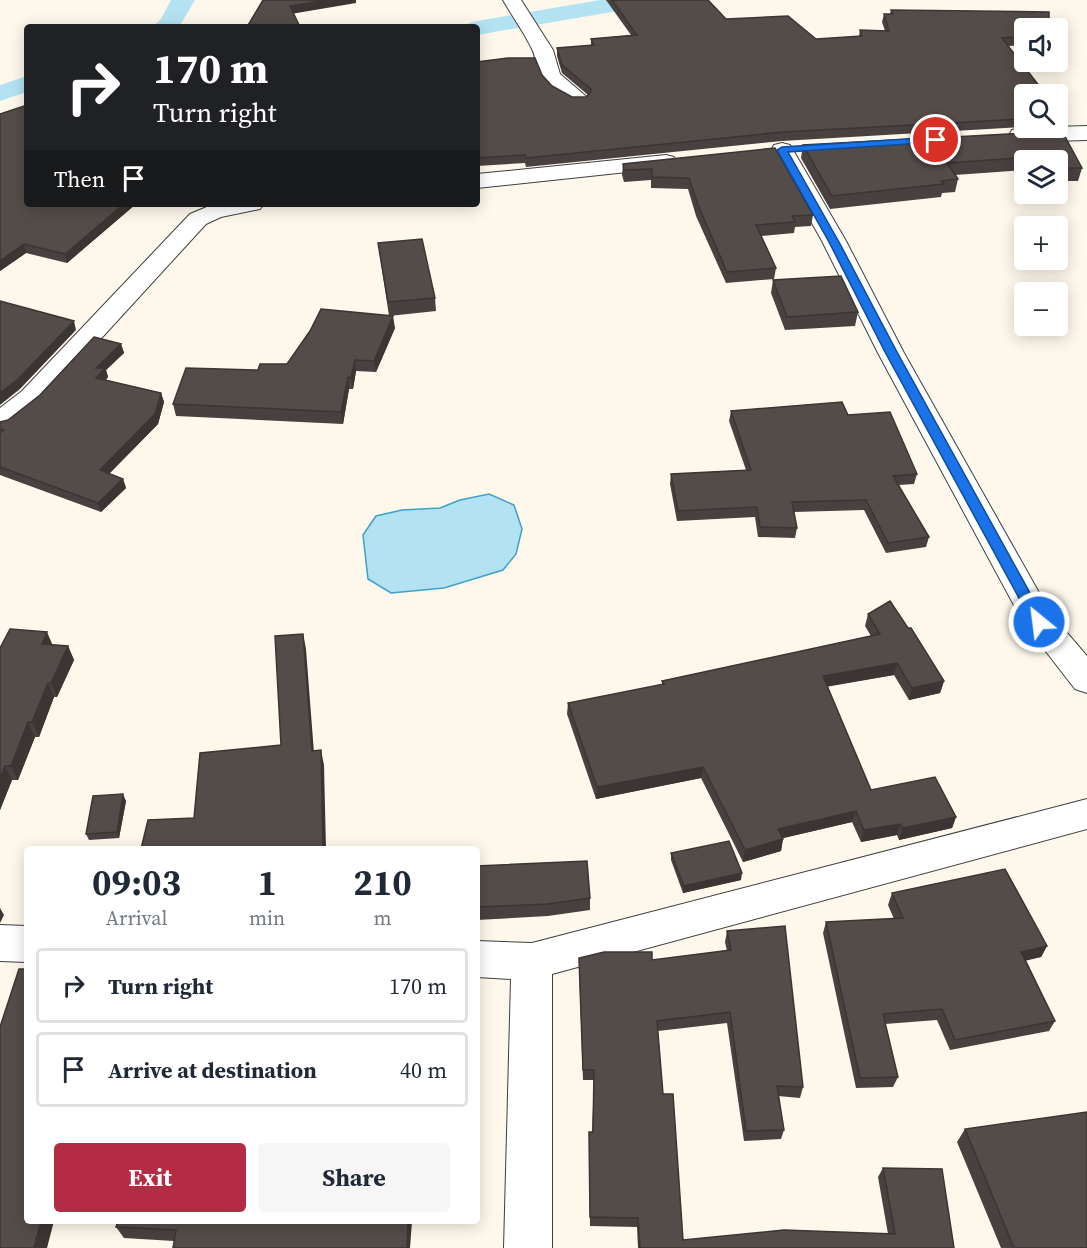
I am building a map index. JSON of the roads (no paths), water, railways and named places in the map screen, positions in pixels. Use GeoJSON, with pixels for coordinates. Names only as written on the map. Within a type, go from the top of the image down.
{"type":"FeatureCollection","features":[{"type":"Feature","properties":{"kind":"street"},"geometry":{"type":"LineString","coordinates":[[512,1],[543,50],[550,75],[556,83],[578,99]]}},
{"type":"Feature","properties":{"kind":"street"},"geometry":{"type":"LineString","coordinates":[[1002,136],[1087,132]]}},
{"type":"Feature","properties":{"kind":"street"},"geometry":{"type":"LineString","coordinates":[[782,150],[1039,622],[1087,680]]}},
{"type":"Feature","properties":{"kind":"street"},"geometry":{"type":"LineString","coordinates":[[480,181],[688,159]]}},
{"type":"Feature","properties":{"kind":"street"},"geometry":{"type":"LineString","coordinates":[[0,422],[32,397],[198,219],[214,211],[236,207]]}},
{"type":"Feature","properties":{"kind":"street"},"geometry":{"type":"LineString","coordinates":[[480,959],[532,961],[1087,814]]}},
{"type":"Feature","properties":{"kind":"street"},"geometry":{"type":"LineString","coordinates":[[0,943],[24,944]]}},
{"type":"Feature","properties":{"kind":"street"},"geometry":{"type":"LineString","coordinates":[[528,1248],[532,961]]}},
{"type":"Feature","properties":{"kind":"water"},"geometry":{"type":"Polygon","coordinates":[[[489,494],[514,505],[522,529],[516,554],[503,570],[444,588],[391,593],[368,579],[363,535],[376,516],[402,510],[440,508],[460,500],[489,494]]]}},
{"type":"Feature","properties":{"kind":"waterway"},"geometry":{"type":"LineString","coordinates":[[168,24],[183,0]]}},
{"type":"Feature","properties":{"kind":"waterway"},"geometry":{"type":"LineString","coordinates":[[480,27],[641,0]]}},
{"type":"Feature","properties":{"kind":"waterway"},"geometry":{"type":"LineString","coordinates":[[0,93],[24,85]]}}]}
